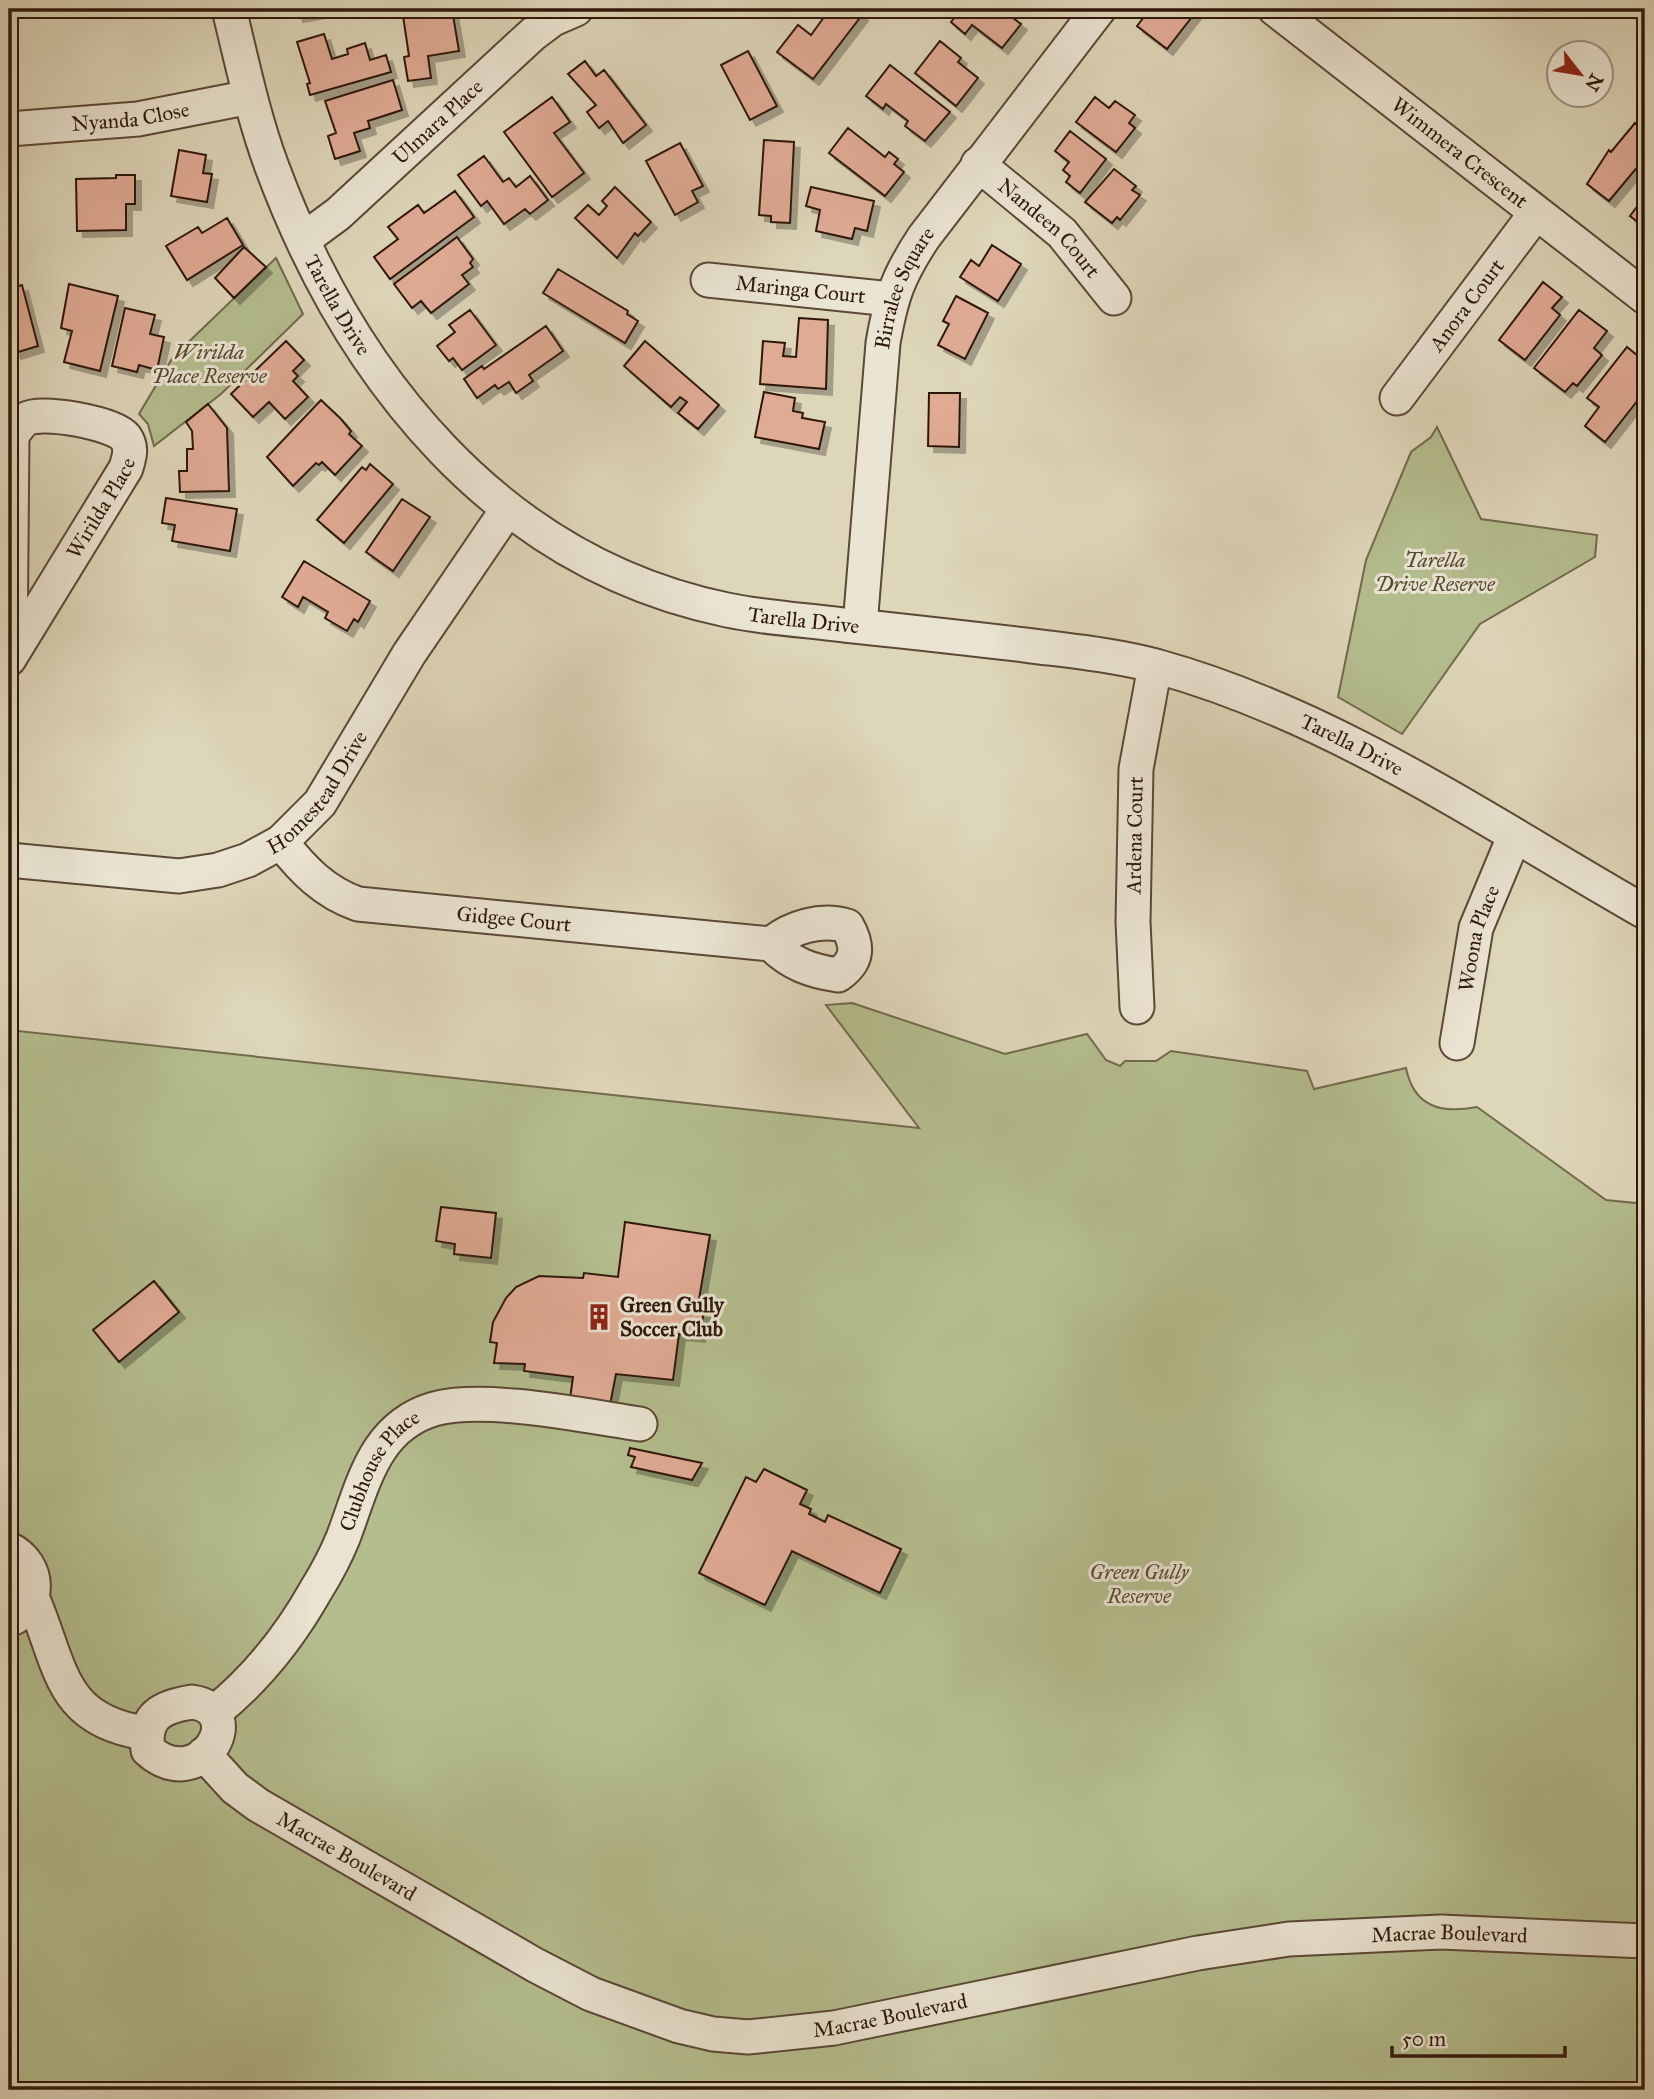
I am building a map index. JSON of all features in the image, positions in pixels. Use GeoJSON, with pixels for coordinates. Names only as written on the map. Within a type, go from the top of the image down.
{"type":"FeatureCollection","features":[{"type":"Feature","properties":{"kind":"street","name":"Tarella Drive"},"geometry":{"type":"LineString","coordinates":[[229,9],[250,97],[272,167],[304,239],[347,323],[402,404],[466,475],[507,510],[589,561],[670,594],[726,610],[1074,651],[1155,666],[1222,685],[1278,707],[1364,751],[1645,912]]}},
{"type":"Feature","properties":{"kind":"street","name":"Ulmara Place"},"geometry":{"type":"LineString","coordinates":[[304,239],[338,214],[533,34],[553,19],[576,9]]}},
{"type":"Feature","properties":{"kind":"street","name":"Birralee Square"},"geometry":{"type":"LineString","coordinates":[[860,626],[883,343],[891,299],[903,268],[978,164],[1099,9]]}},
{"type":"Feature","properties":{"kind":"street","name":"Wimmera Crescent"},"geometry":{"type":"LineString","coordinates":[[1275,9],[1645,297]]}},
{"type":"Feature","properties":{"kind":"street","name":"Nyanda Close"},"geometry":{"type":"LineString","coordinates":[[9,129],[138,119],[250,97]]}},
{"type":"Feature","properties":{"kind":"street","name":"Nandeen Court"},"geometry":{"type":"LineString","coordinates":[[978,164],[1062,233],[1114,299]]}},
{"type":"Feature","properties":{"kind":"street","name":"Anora Court"},"geometry":{"type":"LineString","coordinates":[[1397,398],[1536,213]]}},
{"type":"Feature","properties":{"kind":"street","name":"Maringa Court"},"geometry":{"type":"LineString","coordinates":[[708,281],[891,299]]}},
{"type":"Feature","properties":{"kind":"street","name":"Wirilda Place"},"geometry":{"type":"LineString","coordinates":[[40,414],[106,426],[124,437],[131,453],[126,468],[10,658],[12,435],[24,419],[40,414]]}},
{"type":"Feature","properties":{"kind":"street","name":"Homestead Drive"},"geometry":{"type":"LineString","coordinates":[[9,860],[179,876],[218,870],[248,860],[281,842],[320,803],[408,654],[507,510]]}},
{"type":"Feature","properties":{"kind":"street","name":"Ardena Court"},"geometry":{"type":"LineString","coordinates":[[1137,1007],[1133,922],[1136,769],[1155,666]]}},
{"type":"Feature","properties":{"kind":"street","name":"Woona Place"},"geometry":{"type":"LineString","coordinates":[[1457,1043],[1476,928],[1514,837]]}},
{"type":"Feature","properties":{"kind":"street","name":"Gidgee Court"},"geometry":{"type":"LineString","coordinates":[[281,842],[320,885],[338,897],[358,904],[771,944]]}},
{"type":"Feature","properties":{"kind":"street","name":"Clubhouse Place"},"geometry":{"type":"LineString","coordinates":[[215,1712],[263,1669],[285,1640],[316,1590],[342,1540],[373,1457],[388,1436],[409,1420],[433,1409],[481,1404],[640,1424]]}},
{"type":"Feature","properties":{"kind":"street"},"geometry":{"type":"LineString","coordinates":[[9,1549],[19,1554],[31,1569],[34,1579],[32,1597],[21,1614],[9,1623],[50,1650]]}},
{"type":"Feature","properties":{"kind":"street"},"geometry":{"type":"LineString","coordinates":[[32,1597],[48,1633],[50,1650],[82,1709],[115,1729],[145,1733]]}},
{"type":"Feature","properties":{"kind":"street"},"geometry":{"type":"LineString","coordinates":[[202,1703],[215,1712],[220,1731],[217,1740],[204,1754],[188,1763],[168,1765],[148,1750],[145,1733],[155,1716],[174,1705],[202,1703]]}},
{"type":"Feature","properties":{"kind":"street","name":"Macrae Boulevard"},"geometry":{"type":"LineString","coordinates":[[204,1754],[235,1788],[258,1805],[535,1965],[636,2012],[713,2034],[748,2037],[834,2028],[1198,1953],[1289,1939],[1441,1932],[1645,1941]]}},
{"type":"Feature","properties":{"kind":"green space","name":"Wirilda Place Reserve"},"geometry":{"type":"Polygon","coordinates":[[[276,258],[303,314],[221,394],[154,446],[148,424],[139,414],[173,357],[276,258]]]}},
{"type":"Feature","properties":{"kind":"green space","name":"Tarella Drive Reserve"},"geometry":{"type":"Polygon","coordinates":[[[1437,427],[1481,519],[1597,535],[1595,557],[1480,624],[1402,734],[1338,697],[1366,560],[1411,452],[1431,437],[1437,427]]]}},
{"type":"Feature","properties":{"kind":"green space","name":"Green Gully Reserve"},"geometry":{"type":"Polygon","coordinates":[[[852,1003],[1005,1054],[1087,1034],[1106,1060],[1120,1066],[1125,1061],[1156,1061],[1171,1051],[1307,1071],[1314,1089],[1406,1068],[1415,1092],[1431,1105],[1452,1109],[1477,1107],[1606,1200],[1645,1204],[1645,2090],[9,2090],[9,1030],[919,1128],[826,1005],[852,1003]]]}},
{"type":"Feature","properties":{"kind":"building"},"geometry":{"type":"Polygon","coordinates":[[[295,9],[319,9],[320,12],[297,16],[295,9]]]}},
{"type":"Feature","properties":{"kind":"building"},"geometry":{"type":"Polygon","coordinates":[[[402,9],[452,9],[459,51],[428,56],[431,78],[408,81],[404,57],[409,56],[402,9]]]}},
{"type":"Feature","properties":{"kind":"building"},"geometry":{"type":"Polygon","coordinates":[[[819,9],[854,9],[862,15],[813,79],[777,52],[798,25],[811,35],[824,17],[817,12],[819,9]]]}},
{"type":"Feature","properties":{"kind":"building"},"geometry":{"type":"Polygon","coordinates":[[[961,9],[1001,9],[1021,24],[1002,48],[972,25],[965,34],[951,22],[961,9]]]}},
{"type":"Feature","properties":{"kind":"building"},"geometry":{"type":"Polygon","coordinates":[[[1150,9],[1190,9],[1195,13],[1167,49],[1137,26],[1150,9]]]}},
{"type":"Feature","properties":{"kind":"building"},"geometry":{"type":"Polygon","coordinates":[[[324,34],[332,59],[348,54],[347,49],[365,43],[370,60],[386,55],[391,72],[310,95],[307,84],[310,83],[297,42],[324,34]]]}},
{"type":"Feature","properties":{"kind":"building"},"geometry":{"type":"Polygon","coordinates":[[[940,41],[961,58],[958,62],[978,78],[956,106],[915,73],[940,41]]]}},
{"type":"Feature","properties":{"kind":"building"},"geometry":{"type":"Polygon","coordinates":[[[748,51],[777,106],[750,120],[721,65],[748,51]]]}},
{"type":"Feature","properties":{"kind":"building"},"geometry":{"type":"Polygon","coordinates":[[[585,61],[596,76],[604,70],[646,125],[623,143],[608,121],[599,128],[587,112],[596,105],[568,74],[585,61]]]}},
{"type":"Feature","properties":{"kind":"building"},"geometry":{"type":"Polygon","coordinates":[[[890,65],[950,112],[925,141],[905,126],[908,121],[886,104],[883,109],[866,96],[890,65]]]}},
{"type":"Feature","properties":{"kind":"building"},"geometry":{"type":"Polygon","coordinates":[[[393,80],[402,110],[368,121],[370,128],[354,133],[360,151],[335,159],[328,136],[336,133],[325,101],[393,80]]]}},
{"type":"Feature","properties":{"kind":"building"},"geometry":{"type":"Polygon","coordinates":[[[552,97],[570,122],[554,133],[584,173],[552,197],[504,132],[552,97]]]}},
{"type":"Feature","properties":{"kind":"building"},"geometry":{"type":"Polygon","coordinates":[[[1095,97],[1109,108],[1115,101],[1135,115],[1129,123],[1135,128],[1116,152],[1076,122],[1095,97]]]}},
{"type":"Feature","properties":{"kind":"building"},"geometry":{"type":"Polygon","coordinates":[[[1635,123],[1645,131],[1645,158],[1609,201],[1587,184],[1609,150],[1611,152],[1635,123]]]}},
{"type":"Feature","properties":{"kind":"building"},"geometry":{"type":"Polygon","coordinates":[[[848,128],[885,157],[889,152],[898,159],[894,164],[904,172],[885,196],[829,153],[848,128]]]}},
{"type":"Feature","properties":{"kind":"building"},"geometry":{"type":"Polygon","coordinates":[[[1070,131],[1106,159],[1080,193],[1066,182],[1070,176],[1063,170],[1069,162],[1055,151],[1070,131]]]}},
{"type":"Feature","properties":{"kind":"building"},"geometry":{"type":"Polygon","coordinates":[[[764,140],[794,142],[790,223],[771,222],[771,216],[759,215],[764,140]]]}},
{"type":"Feature","properties":{"kind":"building"},"geometry":{"type":"Polygon","coordinates":[[[680,143],[703,186],[692,191],[698,202],[675,215],[646,161],[680,143]]]}},
{"type":"Feature","properties":{"kind":"building"},"geometry":{"type":"Polygon","coordinates":[[[179,150],[206,155],[203,173],[212,174],[207,202],[171,196],[179,150]]]}},
{"type":"Feature","properties":{"kind":"building"},"geometry":{"type":"Polygon","coordinates":[[[484,156],[503,182],[509,178],[516,187],[530,176],[548,200],[530,214],[525,209],[504,224],[487,201],[481,206],[458,175],[484,156]]]}},
{"type":"Feature","properties":{"kind":"building"},"geometry":{"type":"Polygon","coordinates":[[[1114,169],[1136,186],[1132,190],[1140,195],[1120,220],[1117,217],[1112,223],[1085,202],[1114,169]]]}},
{"type":"Feature","properties":{"kind":"building"},"geometry":{"type":"Polygon","coordinates":[[[116,175],[135,175],[135,204],[126,204],[126,230],[77,231],[76,179],[116,178],[116,175]]]}},
{"type":"Feature","properties":{"kind":"building"},"geometry":{"type":"Polygon","coordinates":[[[615,187],[651,222],[638,236],[635,233],[617,258],[575,218],[588,205],[599,215],[607,206],[602,201],[615,187]]]}},
{"type":"Feature","properties":{"kind":"building"},"geometry":{"type":"Polygon","coordinates":[[[811,187],[874,201],[867,231],[855,228],[852,239],[816,231],[820,210],[806,206],[811,187]]]}},
{"type":"Feature","properties":{"kind":"building"},"geometry":{"type":"Polygon","coordinates":[[[455,191],[474,217],[390,279],[374,257],[398,239],[388,227],[418,205],[424,213],[455,191]]]}},
{"type":"Feature","properties":{"kind":"building"},"geometry":{"type":"Polygon","coordinates":[[[1645,196],[1645,228],[1630,216],[1645,196]]]}},
{"type":"Feature","properties":{"kind":"building"},"geometry":{"type":"Polygon","coordinates":[[[227,218],[243,245],[187,280],[166,246],[198,227],[202,233],[227,218]]]}},
{"type":"Feature","properties":{"kind":"building"},"geometry":{"type":"Polygon","coordinates":[[[457,237],[473,259],[470,263],[473,267],[462,275],[469,284],[431,313],[421,301],[412,308],[394,284],[457,237]]]}},
{"type":"Feature","properties":{"kind":"building"},"geometry":{"type":"Polygon","coordinates":[[[992,245],[1021,264],[998,301],[960,277],[971,260],[979,266],[992,245]]]}},
{"type":"Feature","properties":{"kind":"building"},"geometry":{"type":"Polygon","coordinates":[[[244,247],[266,267],[234,298],[215,278],[244,247]]]}},
{"type":"Feature","properties":{"kind":"building"},"geometry":{"type":"Polygon","coordinates":[[[558,269],[628,311],[627,314],[638,321],[625,343],[543,293],[558,269]]]}},
{"type":"Feature","properties":{"kind":"building"},"geometry":{"type":"Polygon","coordinates":[[[1543,282],[1562,297],[1552,308],[1560,315],[1525,360],[1499,340],[1543,282]]]}},
{"type":"Feature","properties":{"kind":"building"},"geometry":{"type":"Polygon","coordinates":[[[69,284],[118,296],[100,371],[64,362],[72,331],[61,328],[69,284]]]}},
{"type":"Feature","properties":{"kind":"building"},"geometry":{"type":"Polygon","coordinates":[[[22,285],[38,346],[15,353],[13,346],[9,347],[9,289],[22,285]]]}},
{"type":"Feature","properties":{"kind":"building"},"geometry":{"type":"Polygon","coordinates":[[[956,296],[988,313],[965,359],[938,345],[949,324],[943,321],[956,296]]]}},
{"type":"Feature","properties":{"kind":"building"},"geometry":{"type":"Polygon","coordinates":[[[125,308],[155,315],[150,334],[164,337],[157,370],[139,365],[137,372],[112,366],[125,308]]]}},
{"type":"Feature","properties":{"kind":"building"},"geometry":{"type":"Polygon","coordinates":[[[470,310],[496,345],[462,370],[453,358],[449,361],[437,346],[455,332],[449,325],[470,310]]]}},
{"type":"Feature","properties":{"kind":"building"},"geometry":{"type":"Polygon","coordinates":[[[1579,310],[1607,331],[1594,348],[1602,355],[1577,386],[1573,383],[1565,392],[1534,368],[1579,310]]]}},
{"type":"Feature","properties":{"kind":"building"},"geometry":{"type":"Polygon","coordinates":[[[799,318],[828,320],[826,389],[760,384],[763,341],[785,343],[783,356],[796,357],[799,318]]]}},
{"type":"Feature","properties":{"kind":"building"},"geometry":{"type":"Polygon","coordinates":[[[546,326],[563,351],[529,375],[533,381],[516,393],[509,382],[498,389],[495,385],[477,398],[464,379],[482,366],[484,369],[546,326]]]}},
{"type":"Feature","properties":{"kind":"building"},"geometry":{"type":"Polygon","coordinates":[[[286,341],[304,360],[293,371],[298,376],[293,381],[308,397],[285,419],[269,402],[253,417],[231,394],[286,341]]]}},
{"type":"Feature","properties":{"kind":"building"},"geometry":{"type":"Polygon","coordinates":[[[645,341],[719,405],[698,429],[678,413],[687,402],[680,397],[671,407],[624,366],[645,341]]]}},
{"type":"Feature","properties":{"kind":"building"},"geometry":{"type":"Polygon","coordinates":[[[1627,347],[1638,356],[1640,352],[1645,356],[1645,391],[1605,442],[1585,426],[1599,407],[1587,398],[1627,347]]]}},
{"type":"Feature","properties":{"kind":"building"},"geometry":{"type":"Polygon","coordinates":[[[764,392],[795,398],[793,411],[803,413],[802,418],[825,422],[819,449],[755,437],[764,392]]]}},
{"type":"Feature","properties":{"kind":"building"},"geometry":{"type":"Polygon","coordinates":[[[929,393],[960,393],[959,447],[928,446],[929,393]]]}},
{"type":"Feature","properties":{"kind":"building"},"geometry":{"type":"Polygon","coordinates":[[[321,400],[341,419],[351,431],[349,434],[362,446],[335,475],[322,462],[319,465],[316,463],[293,486],[267,457],[321,400]]]}},
{"type":"Feature","properties":{"kind":"building"},"geometry":{"type":"Polygon","coordinates":[[[208,404],[227,428],[229,491],[180,492],[179,471],[187,471],[187,449],[193,449],[192,431],[186,422],[208,404]]]}},
{"type":"Feature","properties":{"kind":"building"},"geometry":{"type":"Polygon","coordinates":[[[370,464],[393,484],[344,543],[317,520],[362,467],[366,470],[370,464]]]}},
{"type":"Feature","properties":{"kind":"building"},"geometry":{"type":"Polygon","coordinates":[[[166,498],[237,509],[230,551],[172,541],[175,525],[162,523],[166,498]]]}},
{"type":"Feature","properties":{"kind":"building"},"geometry":{"type":"Polygon","coordinates":[[[402,499],[430,517],[393,571],[366,552],[402,499]]]}},
{"type":"Feature","properties":{"kind":"building"},"geometry":{"type":"Polygon","coordinates":[[[304,561],[370,601],[358,622],[354,619],[347,631],[325,618],[328,612],[303,597],[298,607],[282,597],[304,561]]]}},
{"type":"Feature","properties":{"kind":"building"},"geometry":{"type":"Polygon","coordinates":[[[441,1207],[496,1213],[491,1258],[454,1254],[455,1244],[436,1241],[441,1207]]]}},
{"type":"Feature","properties":{"kind":"building","name":"Green Gully Soccer Club"},"geometry":{"type":"Polygon","coordinates":[[[625,1222],[710,1235],[697,1311],[704,1312],[699,1336],[679,1334],[673,1380],[616,1374],[609,1410],[569,1406],[573,1377],[524,1371],[525,1364],[494,1363],[497,1343],[490,1342],[493,1322],[506,1298],[516,1287],[539,1276],[583,1278],[584,1273],[618,1277],[625,1222]]]}},
{"type":"Feature","properties":{"kind":"building"},"geometry":{"type":"Polygon","coordinates":[[[154,1281],[179,1312],[119,1362],[93,1330],[154,1281]]]}},
{"type":"Feature","properties":{"kind":"building"},"geometry":{"type":"Polygon","coordinates":[[[630,1448],[702,1463],[692,1480],[631,1467],[635,1457],[628,1455],[630,1448]]]}},
{"type":"Feature","properties":{"kind":"building"},"geometry":{"type":"Polygon","coordinates":[[[764,1469],[807,1490],[800,1504],[811,1509],[809,1514],[825,1522],[828,1515],[901,1549],[880,1593],[792,1551],[765,1605],[699,1573],[746,1477],[756,1482],[764,1469]]]}},
{"type":"Feature","properties":{"kind":"place","name":"Green Gully Soccer Club"},"geometry":{"type":"Point","coordinates":[599,1317]}}]}
